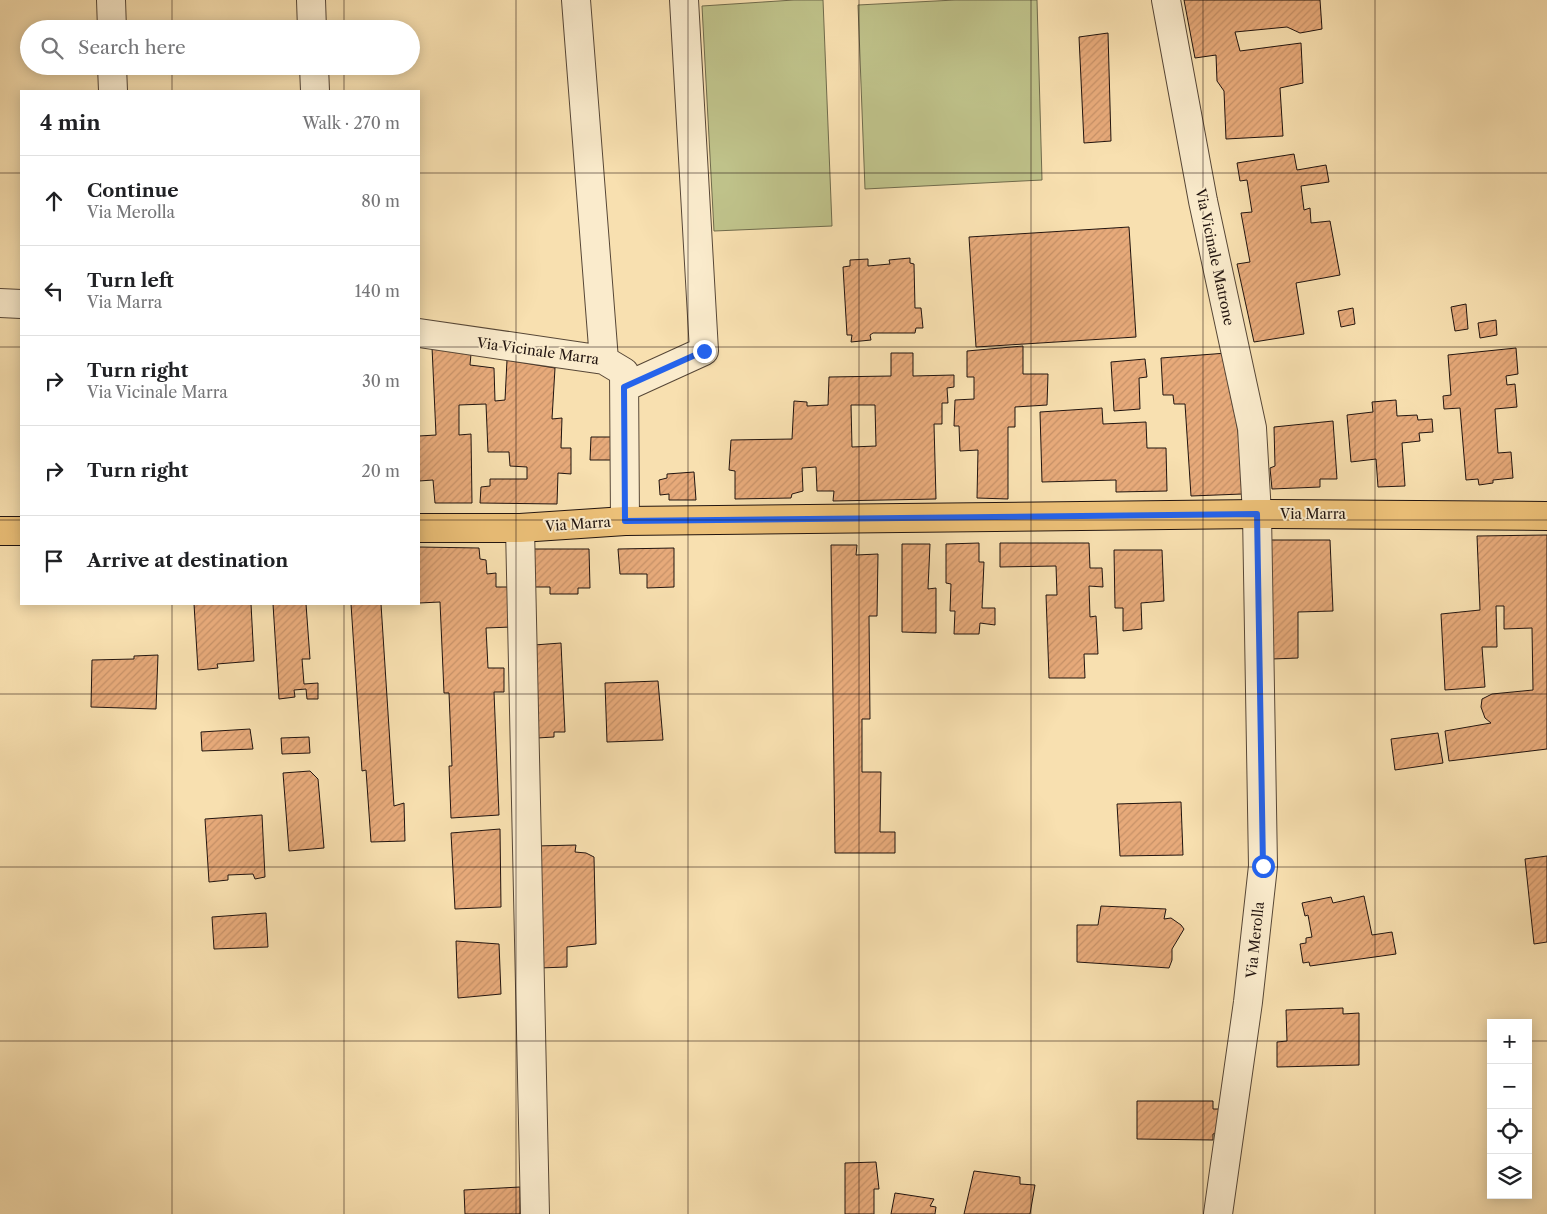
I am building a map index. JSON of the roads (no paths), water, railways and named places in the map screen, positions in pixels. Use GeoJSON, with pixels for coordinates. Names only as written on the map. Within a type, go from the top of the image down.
{"type":"FeatureCollection","features":[{"type":"Feature","properties":{"kind":"main road","name":"Via Marra"},"geometry":{"type":"LineString","coordinates":[[420,528],[520,528],[625,521],[1257,514],[1547,516]]}},
{"type":"Feature","properties":{"kind":"main road"},"geometry":{"type":"LineString","coordinates":[[0,531],[20,530]]}},
{"type":"Feature","properties":{"kind":"street"},"geometry":{"type":"LineString","coordinates":[[111,0],[112,20]]}},
{"type":"Feature","properties":{"kind":"street"},"geometry":{"type":"LineString","coordinates":[[311,0],[312,20]]}},
{"type":"Feature","properties":{"kind":"street"},"geometry":{"type":"LineString","coordinates":[[576,0],[604,360]]}},
{"type":"Feature","properties":{"kind":"street"},"geometry":{"type":"LineString","coordinates":[[624,387],[704,351],[684,0]]}},
{"type":"Feature","properties":{"kind":"street","name":"Via Vicinale Matrone"},"geometry":{"type":"LineString","coordinates":[[1166,0],[1203,201],[1252,428],[1257,514]]}},
{"type":"Feature","properties":{"kind":"street"},"geometry":{"type":"LineString","coordinates":[[112,75],[113,90]]}},
{"type":"Feature","properties":{"kind":"street"},"geometry":{"type":"LineString","coordinates":[[314,75],[315,90]]}},
{"type":"Feature","properties":{"kind":"street"},"geometry":{"type":"LineString","coordinates":[[0,303],[20,304]]}},
{"type":"Feature","properties":{"kind":"street","name":"Via Vicinale Marra"},"geometry":{"type":"LineString","coordinates":[[420,333],[604,360],[624,372],[625,521]]}},
{"type":"Feature","properties":{"kind":"street","name":"Via Merolla"},"geometry":{"type":"LineString","coordinates":[[1218,1214],[1248,1002],[1263,866],[1257,514]]}},
{"type":"Feature","properties":{"kind":"street"},"geometry":{"type":"LineString","coordinates":[[520,528],[535,1214]]}}]}
